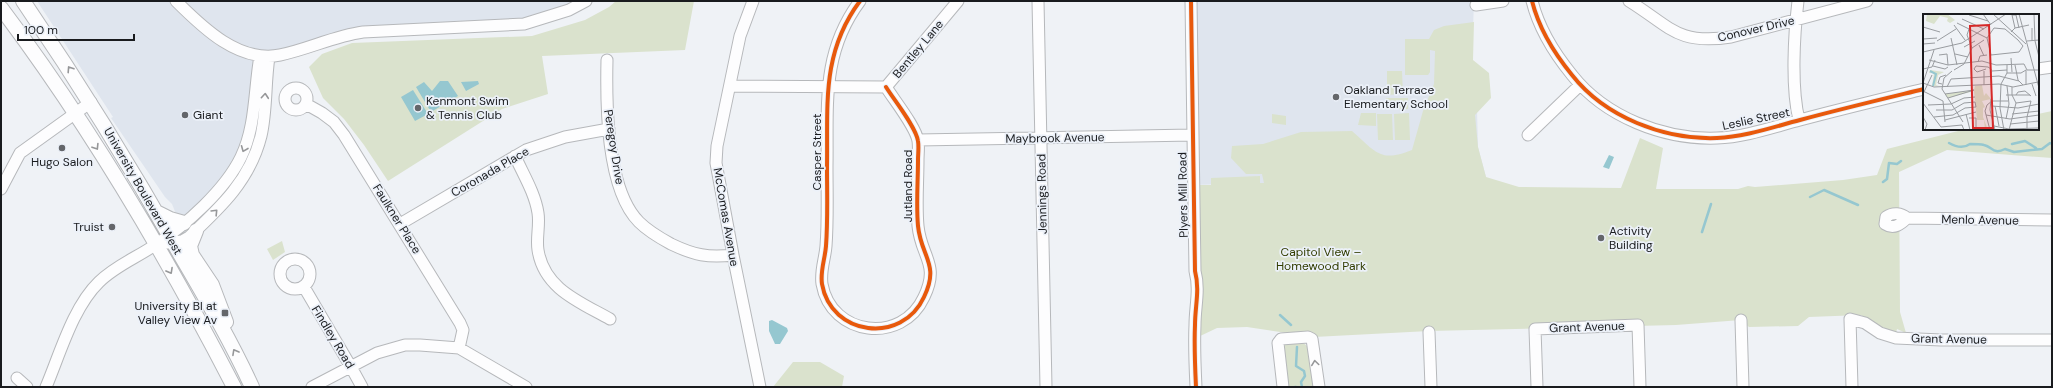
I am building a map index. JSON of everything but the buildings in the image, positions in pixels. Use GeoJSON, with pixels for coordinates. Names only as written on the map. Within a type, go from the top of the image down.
{"type":"FeatureCollection","features":[{"type":"Feature","properties":{"kind":"main road","name":"University Boulevard West"},"geometry":{"type":"LineString","coordinates":[[23,1],[90,102],[156,212],[227,336],[252,387]]}},
{"type":"Feature","properties":{"kind":"main road","name":"University Boulevard West"},"geometry":{"type":"LineString","coordinates":[[1,8],[46,68],[76,114],[155,245],[234,387]]}},
{"type":"Feature","properties":{"kind":"main road"},"geometry":{"type":"LineString","coordinates":[[156,212],[190,227],[190,246],[192,256],[212,285],[221,305],[226,321],[227,336]]}},
{"type":"Feature","properties":{"kind":"street"},"geometry":{"type":"LineString","coordinates":[[176,1],[195,20],[218,38],[240,50],[264,56],[298,50],[342,34],[524,24],[569,10],[586,1]]}},
{"type":"Feature","properties":{"kind":"street","name":"McComas Avenue"},"geometry":{"type":"LineString","coordinates":[[753,1],[740,36],[716,163],[760,387]]}},
{"type":"Feature","properties":{"kind":"street","name":"Casper Street"},"geometry":{"type":"LineString","coordinates":[[832,307],[826,298],[822,284],[822,271],[826,244],[828,87],[831,60],[839,37],[847,18],[860,1]]}},
{"type":"Feature","properties":{"kind":"street","name":"Bentley Lane"},"geometry":{"type":"LineString","coordinates":[[730,86],[886,87],[958,1]]}},
{"type":"Feature","properties":{"kind":"street","name":"Jennings Road"},"geometry":{"type":"LineString","coordinates":[[1038,1],[1046,387]]}},
{"type":"Feature","properties":{"kind":"street","name":"Plyers Mill Road"},"geometry":{"type":"LineString","coordinates":[[1191,1],[1195,271],[1192,292],[1195,312],[1196,387]]}},
{"type":"Feature","properties":{"kind":"street"},"geometry":{"type":"LineString","coordinates":[[1476,5],[1503,1]]}},
{"type":"Feature","properties":{"kind":"street","name":"Leslie Street"},"geometry":{"type":"LineString","coordinates":[[1532,1],[1547,40],[1558,58],[1580,85],[1599,102],[1629,120],[1661,131],[1682,136],[1718,138],[1757,132],[1923,88]]}},
{"type":"Feature","properties":{"kind":"street","name":"Conover Drive"},"geometry":{"type":"LineString","coordinates":[[1629,1],[1666,27],[1683,36],[1711,40],[1732,36],[1867,1]]}},
{"type":"Feature","properties":{"kind":"street"},"geometry":{"type":"LineString","coordinates":[[1798,1],[1796,20],[1796,93],[1799,120]]}},
{"type":"Feature","properties":{"kind":"street"},"geometry":{"type":"LineString","coordinates":[[46,387],[79,308],[98,282],[113,270],[155,245],[171,238],[186,239],[190,227],[237,189],[250,167],[261,136],[264,56]]}},
{"type":"Feature","properties":{"kind":"street","name":"Peregoy Drive"},"geometry":{"type":"LineString","coordinates":[[607,60],[609,129],[616,176],[626,203],[638,221],[662,239],[689,253],[713,258],[733,255]]}},
{"type":"Feature","properties":{"kind":"street"},"geometry":{"type":"LineString","coordinates":[[2039,69],[2052,67]]}},
{"type":"Feature","properties":{"kind":"street"},"geometry":{"type":"LineString","coordinates":[[1528,135],[1580,85]]}},
{"type":"Feature","properties":{"kind":"street","name":"Jutland Road"},"geometry":{"type":"LineString","coordinates":[[832,307],[842,318],[872,330],[888,327],[904,322],[917,311],[925,297],[931,281],[931,266],[921,243],[918,226],[918,140],[886,87]]}},
{"type":"Feature","properties":{"kind":"street"},"geometry":{"type":"LineString","coordinates":[[1,190],[20,153],[76,114],[90,102]]}},
{"type":"Feature","properties":{"kind":"street","name":"Faulkner Place"},"geometry":{"type":"LineString","coordinates":[[306,104],[334,122],[362,161],[460,323],[463,330],[459,348]]}},
{"type":"Feature","properties":{"kind":"street","name":"Coronada Place"},"geometry":{"type":"LineString","coordinates":[[400,224],[526,150],[565,137],[609,129]]}},
{"type":"Feature","properties":{"kind":"street","name":"Maybrook Avenue"},"geometry":{"type":"LineString","coordinates":[[918,140],[1192,135]]}},
{"type":"Feature","properties":{"kind":"street"},"geometry":{"type":"LineString","coordinates":[[515,156],[536,206],[538,214],[538,249],[543,268],[552,282],[563,293],[610,319]]}},
{"type":"Feature","properties":{"kind":"street","name":"Menlo Avenue"},"geometry":{"type":"LineString","coordinates":[[1907,218],[2052,220]]}},
{"type":"Feature","properties":{"kind":"street","name":"Findley Road"},"geometry":{"type":"LineString","coordinates":[[304,287],[352,367],[362,387]]}},
{"type":"Feature","properties":{"kind":"street","name":"Grant Avenue"},"geometry":{"type":"LineString","coordinates":[[1852,387],[1850,319],[1865,323],[1880,333],[1896,338],[1941,340],[2052,340]]}},
{"type":"Feature","properties":{"kind":"street"},"geometry":{"type":"LineString","coordinates":[[1741,320],[1743,387]]}},
{"type":"Feature","properties":{"kind":"street","name":"Grant Avenue"},"geometry":{"type":"LineString","coordinates":[[1537,387],[1535,329],[1638,325],[1640,387]]}},
{"type":"Feature","properties":{"kind":"street"},"geometry":{"type":"LineString","coordinates":[[1429,332],[1431,387]]}},
{"type":"Feature","properties":{"kind":"street"},"geometry":{"type":"LineString","coordinates":[[1283,387],[1278,343],[1281,339],[1308,337],[1312,339],[1319,387]]}},
{"type":"Feature","properties":{"kind":"street"},"geometry":{"type":"LineString","coordinates":[[312,387],[377,353],[405,345],[436,345],[459,348],[526,387]]}},
{"type":"Feature","properties":{"kind":"street"},"geometry":{"type":"LineString","coordinates":[[17,378],[27,387]]}},
{"type":"Feature","properties":{"kind":"shaded area"},"geometry":{"type":"Polygon","coordinates":[[[37,1],[586,1],[524,24],[363,32],[269,57],[264,114],[250,167],[182,241],[173,225],[176,214],[172,204],[165,197],[111,118],[113,117],[37,1]]]}},
{"type":"Feature","properties":{"kind":"shaded area","name":"Oakland Terrace Elementary School"},"geometry":{"type":"Polygon","coordinates":[[[1191,1],[1474,1],[1471,85],[1477,109],[1478,147],[1486,177],[1193,185],[1191,1]]]}},
{"type":"Feature","properties":{"kind":"green space","name":"Kenmont Swim & Tennis Club"},"geometry":{"type":"Polygon","coordinates":[[[616,1],[694,1],[685,50],[542,56],[548,94],[502,109],[388,181],[364,145],[344,119],[323,98],[309,67],[322,54],[352,43],[532,36],[585,20],[609,7],[616,1]]]}},
{"type":"Feature","properties":{"kind":"green space","name":"Capitol View – Homewood Park"},"geometry":{"type":"Polygon","coordinates":[[[1474,22],[1473,60],[1489,73],[1491,98],[1475,115],[1478,147],[1486,177],[1519,187],[1621,188],[1640,138],[1663,148],[1656,189],[1738,189],[1748,186],[1755,187],[1843,180],[1877,175],[1887,149],[1962,130],[2039,130],[2039,114],[2052,111],[2052,158],[1947,150],[1899,172],[1900,312],[1906,333],[1897,329],[1896,333],[1884,329],[1861,315],[1809,317],[1798,326],[1749,327],[1741,320],[1676,325],[1429,331],[1314,337],[1247,327],[1217,328],[1196,338],[1193,185],[1211,185],[1211,178],[1260,176],[1260,183],[1264,183],[1262,174],[1246,174],[1231,158],[1232,146],[1263,144],[1301,132],[1352,131],[1373,150],[1385,155],[1401,154],[1412,150],[1423,111],[1434,84],[1435,51],[1430,50],[1430,72],[1428,75],[1405,75],[1405,39],[1429,39],[1434,30],[1444,26],[1474,22]]]}},
{"type":"Feature","properties":{"kind":"green space"},"geometry":{"type":"Polygon","coordinates":[[[1387,71],[1402,71],[1403,94],[1387,95],[1387,71]]]}},
{"type":"Feature","properties":{"kind":"green space"},"geometry":{"type":"Polygon","coordinates":[[[1386,98],[1408,98],[1408,109],[1386,109],[1386,98]]]}},
{"type":"Feature","properties":{"kind":"green space"},"geometry":{"type":"Polygon","coordinates":[[[1361,113],[1376,113],[1376,126],[1358,125],[1361,113]]]}},
{"type":"Feature","properties":{"kind":"green space"},"geometry":{"type":"Polygon","coordinates":[[[1409,113],[1410,140],[1395,140],[1394,114],[1409,113]]]}},
{"type":"Feature","properties":{"kind":"green space"},"geometry":{"type":"Polygon","coordinates":[[[1272,114],[1286,116],[1286,125],[1272,123],[1272,114]]]}},
{"type":"Feature","properties":{"kind":"green space"},"geometry":{"type":"Polygon","coordinates":[[[1377,114],[1392,114],[1393,140],[1378,140],[1377,114]]]}},
{"type":"Feature","properties":{"kind":"green space"},"geometry":{"type":"Polygon","coordinates":[[[282,241],[285,252],[273,260],[267,249],[282,241]]]}},
{"type":"Feature","properties":{"kind":"green space"},"geometry":{"type":"Polygon","coordinates":[[[1301,342],[1306,345],[1311,355],[1316,387],[1287,387],[1283,346],[1286,343],[1301,342]]]}},
{"type":"Feature","properties":{"kind":"green space"},"geometry":{"type":"Polygon","coordinates":[[[793,362],[820,362],[844,376],[842,387],[773,387],[793,362]]]}},
{"type":"Feature","properties":{"kind":"water"},"geometry":{"type":"Polygon","coordinates":[[[440,81],[448,81],[458,96],[431,112],[416,87],[424,82],[432,91],[440,81]]]}},
{"type":"Feature","properties":{"kind":"water"},"geometry":{"type":"Polygon","coordinates":[[[478,81],[479,84],[466,91],[461,82],[478,81]]]}},
{"type":"Feature","properties":{"kind":"water"},"geometry":{"type":"Polygon","coordinates":[[[413,90],[428,114],[415,121],[401,97],[413,90]]]}},
{"type":"Feature","properties":{"kind":"water"},"geometry":{"type":"Polygon","coordinates":[[[1609,155],[1614,157],[1609,169],[1603,167],[1609,155]]]}},
{"type":"Feature","properties":{"kind":"water"},"geometry":{"type":"Polygon","coordinates":[[[772,320],[787,328],[788,331],[780,344],[775,344],[769,331],[769,321],[772,320]]]}},
{"type":"Feature","properties":{"kind":"waterway"},"geometry":{"type":"LineString","coordinates":[[2012,144],[2025,141],[2036,148]]}},
{"type":"Feature","properties":{"kind":"waterway"},"geometry":{"type":"LineString","coordinates":[[1949,143],[1960,147],[1965,147],[1970,144],[1981,144],[1995,151],[2005,149],[2014,152],[2042,149],[2050,143],[2052,144]]}},
{"type":"Feature","properties":{"kind":"waterway"},"geometry":{"type":"LineString","coordinates":[[1883,182],[1887,179],[1889,163],[1897,164],[1901,161]]}},
{"type":"Feature","properties":{"kind":"waterway"},"geometry":{"type":"LineString","coordinates":[[1810,197],[1824,190],[1858,205]]}},
{"type":"Feature","properties":{"kind":"waterway"},"geometry":{"type":"LineString","coordinates":[[1702,232],[1711,204]]}},
{"type":"Feature","properties":{"kind":"waterway"},"geometry":{"type":"LineString","coordinates":[[1280,315],[1291,325]]}},
{"type":"Feature","properties":{"kind":"waterway"},"geometry":{"type":"LineString","coordinates":[[1297,347],[1296,366],[1304,371],[1305,376],[1301,382],[1302,387]]}},
{"type":"Feature","properties":{"kind":"cycle path"},"geometry":{"type":"LineString","coordinates":[[860,1],[847,21],[839,40],[829,80],[827,122],[827,226],[826,246],[822,270],[822,284],[828,301],[839,315],[852,324],[868,328],[884,328],[900,323],[914,312],[924,297],[930,276],[930,268],[922,246],[918,226],[918,141],[909,121],[886,87]]}},
{"type":"Feature","properties":{"kind":"cycle path"},"geometry":{"type":"LineString","coordinates":[[1191,1],[1195,271],[1197,291],[1195,318],[1196,387]]}},
{"type":"Feature","properties":{"kind":"cycle path"},"geometry":{"type":"LineString","coordinates":[[1532,1],[1543,31],[1553,49],[1572,75],[1586,90],[1601,103],[1618,114],[1637,123],[1677,135],[1697,138],[1738,136],[1923,89]]}},
{"type":"Feature","properties":{"kind":"place","name":"Oakland Terrace Elementary School"},"geometry":{"type":"Point","coordinates":[1336,97]}},
{"type":"Feature","properties":{"kind":"place","name":"Kenmont Swim & Tennis Club"},"geometry":{"type":"Point","coordinates":[418,108]}},
{"type":"Feature","properties":{"kind":"place","name":"Giant"},"geometry":{"type":"Point","coordinates":[185,115]}},
{"type":"Feature","properties":{"kind":"place","name":"Hugo Salon"},"geometry":{"type":"Point","coordinates":[62,148]}},
{"type":"Feature","properties":{"kind":"place","name":"Truist"},"geometry":{"type":"Point","coordinates":[112,227]}},
{"type":"Feature","properties":{"kind":"place","name":"Activity Building"},"geometry":{"type":"Point","coordinates":[1601,238]}},
{"type":"Feature","properties":{"kind":"place","name":"University Bl at Valley View Av"},"geometry":{"type":"Point","coordinates":[225,313]}}]}
